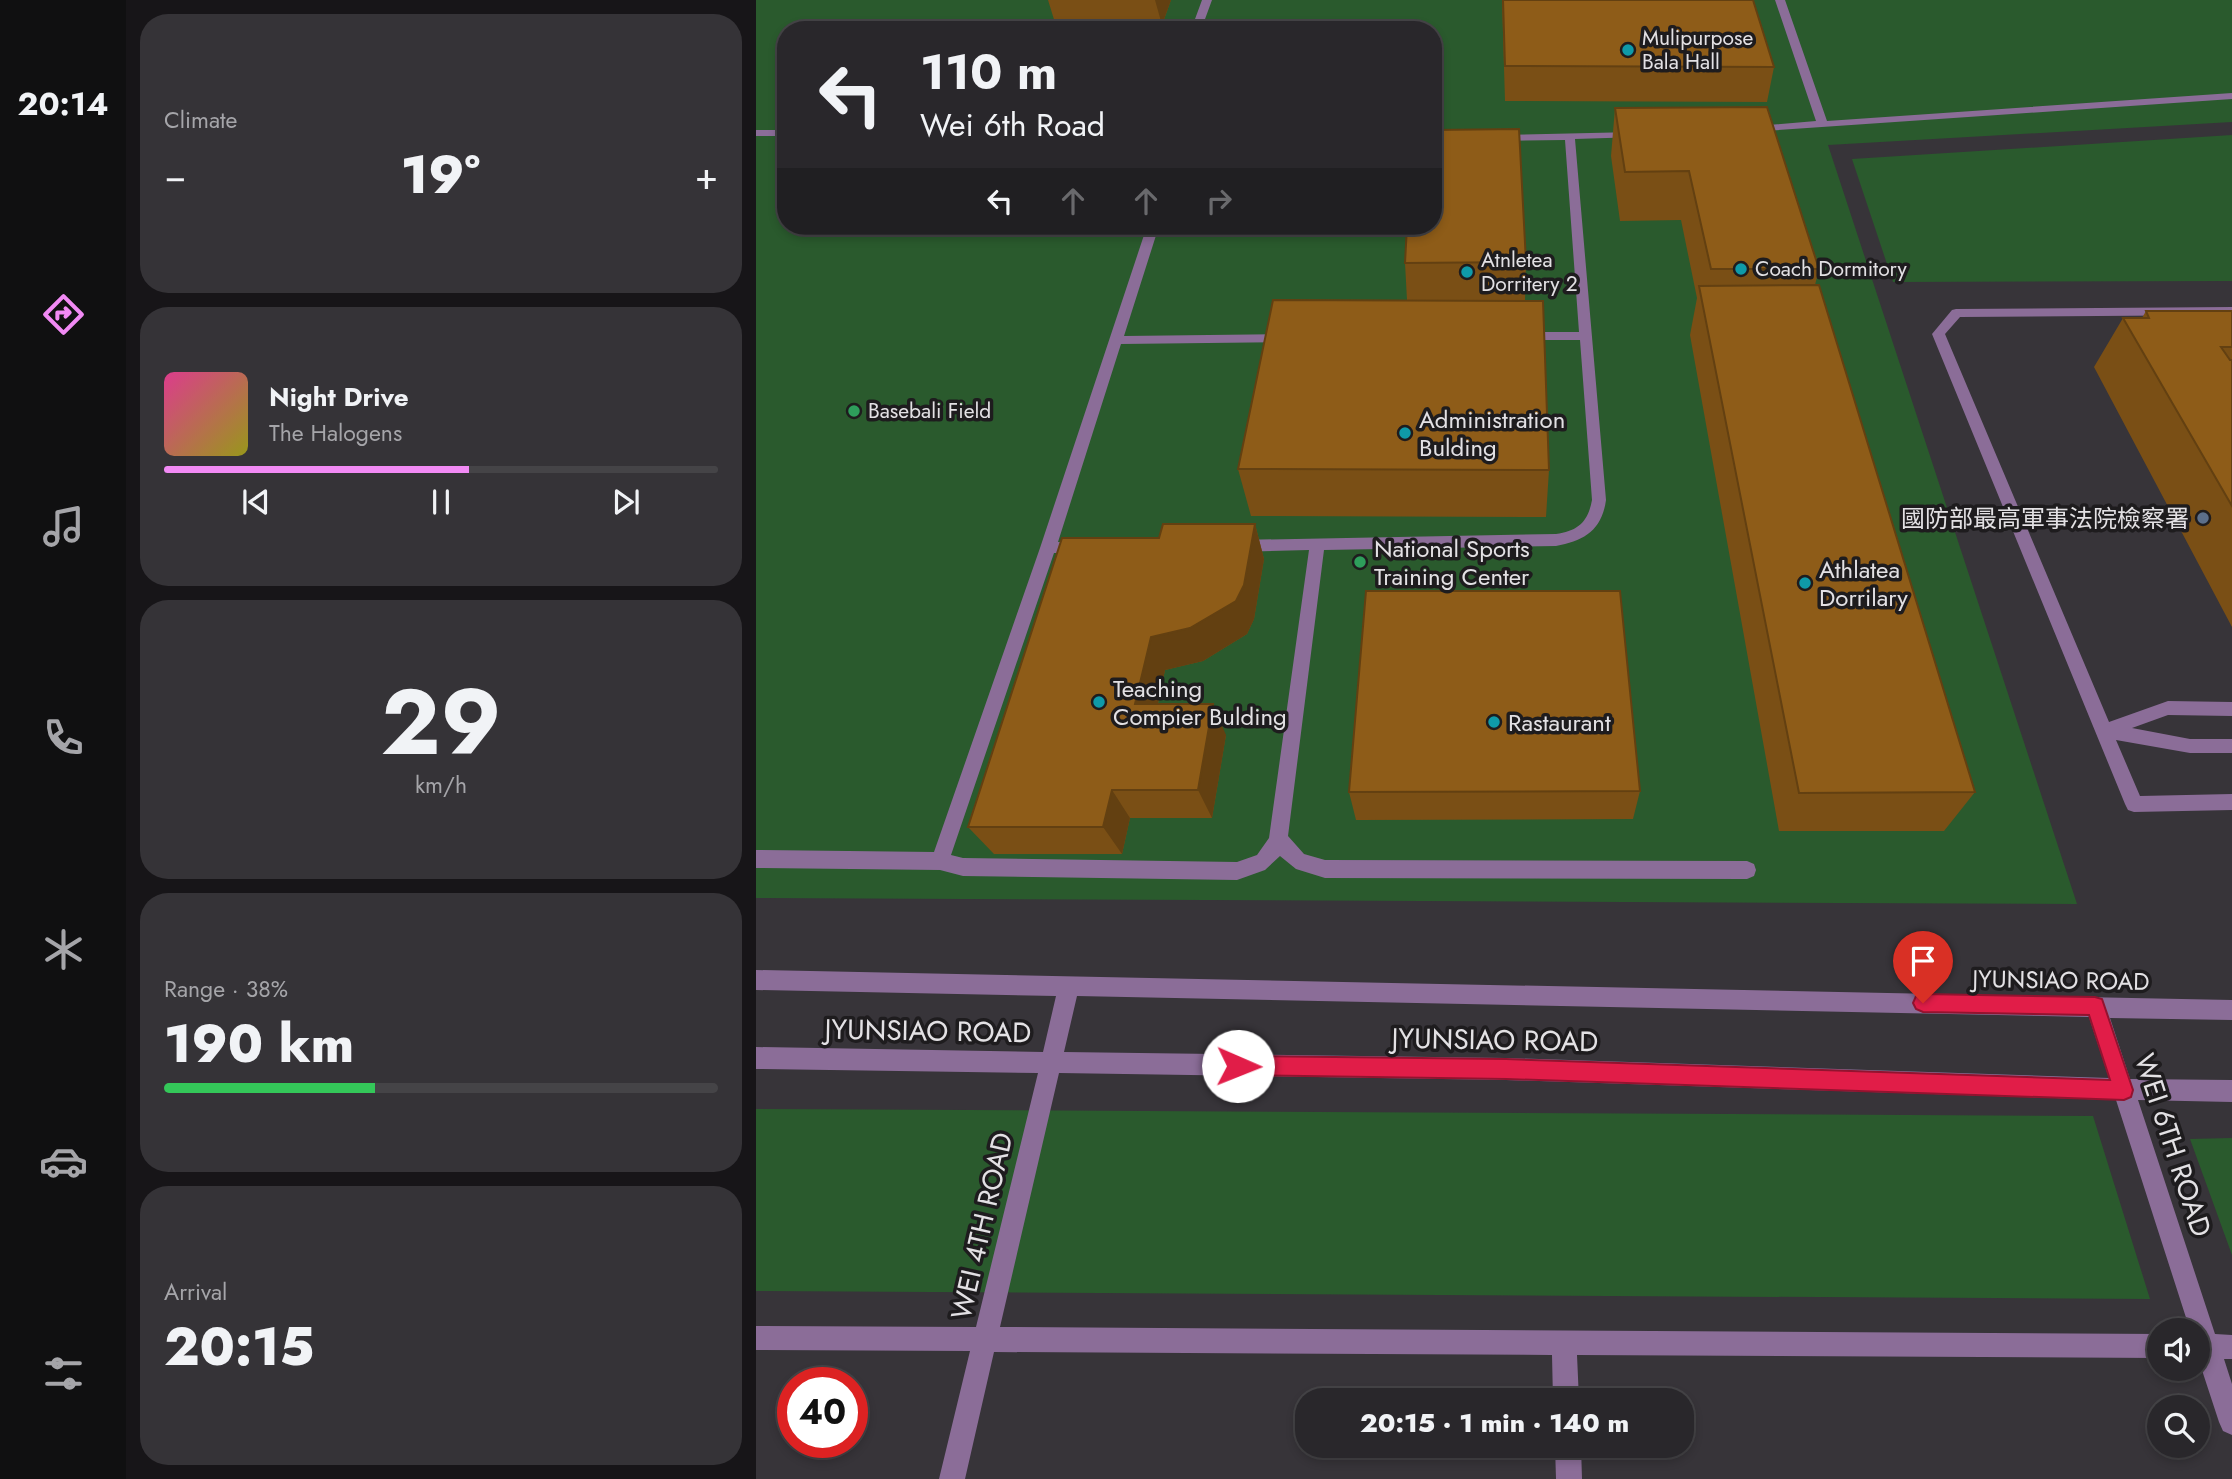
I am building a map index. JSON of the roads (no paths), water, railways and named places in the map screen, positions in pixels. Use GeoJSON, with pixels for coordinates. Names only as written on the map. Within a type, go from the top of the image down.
{"type":"FeatureCollection","features":[{"type":"Feature","properties":{"kind":"street"},"geometry":{"type":"LineString","coordinates":[[1199,21],[1207,0]]}},
{"type":"Feature","properties":{"kind":"street"},"geometry":{"type":"LineString","coordinates":[[1780,0],[1823,125]]}},
{"type":"Feature","properties":{"kind":"street"},"geometry":{"type":"LineString","coordinates":[[1743,129],[2232,96]]}},
{"type":"Feature","properties":{"kind":"street"},"geometry":{"type":"LineString","coordinates":[[756,133],[777,133]]}},
{"type":"Feature","properties":{"kind":"street"},"geometry":{"type":"LineString","coordinates":[[1488,138],[1650,134]]}},
{"type":"Feature","properties":{"kind":"street"},"geometry":{"type":"LineString","coordinates":[[1223,546],[1556,540],[1585,532],[1598,513],[1599,500],[1588,336],[1570,138]]}},
{"type":"Feature","properties":{"kind":"street"},"geometry":{"type":"LineString","coordinates":[[756,144],[777,144]]}},
{"type":"Feature","properties":{"kind":"street"},"geometry":{"type":"LineString","coordinates":[[940,861],[1048,548],[1150,235]]}},
{"type":"Feature","properties":{"kind":"street"},"geometry":{"type":"LineString","coordinates":[[2232,311],[1955,313],[1938,334],[2134,804],[2232,802]]}},
{"type":"Feature","properties":{"kind":"street"},"geometry":{"type":"LineString","coordinates":[[1504,337],[1588,336]]}},
{"type":"Feature","properties":{"kind":"street"},"geometry":{"type":"LineString","coordinates":[[1114,340],[1309,338]]}},
{"type":"Feature","properties":{"kind":"street"},"geometry":{"type":"LineString","coordinates":[[756,859],[940,861],[963,867],[1237,871],[1252,869],[1275,851],[1279,838],[1317,545]]}},
{"type":"Feature","properties":{"kind":"street"},"geometry":{"type":"LineString","coordinates":[[1048,548],[1102,547]]}},
{"type":"Feature","properties":{"kind":"street"},"geometry":{"type":"LineString","coordinates":[[2105,731],[2168,708],[2232,709]]}},
{"type":"Feature","properties":{"kind":"street"},"geometry":{"type":"LineString","coordinates":[[2105,731],[2190,747],[2232,746]]}},
{"type":"Feature","properties":{"kind":"street"},"geometry":{"type":"LineString","coordinates":[[1279,838],[1292,859],[1304,866],[1325,869],[1747,870]]}},
{"type":"Feature","properties":{"kind":"street","name":"JYUNSIAO ROAD"},"geometry":{"type":"LineString","coordinates":[[756,980],[2232,1010]]}},
{"type":"Feature","properties":{"kind":"street","name":"WEI 4TH ROAD"},"geometry":{"type":"LineString","coordinates":[[952,1479],[1069,986]]}},
{"type":"Feature","properties":{"kind":"street","name":"WEI 6TH ROAD"},"geometry":{"type":"LineString","coordinates":[[2095,1006],[2124,1090],[2194,1318]]}},
{"type":"Feature","properties":{"kind":"street","name":"JYUNSIAO ROAD"},"geometry":{"type":"LineString","coordinates":[[756,1058],[1520,1069],[2124,1090],[2232,1091]]}},
{"type":"Feature","properties":{"kind":"street"},"geometry":{"type":"LineString","coordinates":[[756,1338],[2147,1346]]}},
{"type":"Feature","properties":{"kind":"street"},"geometry":{"type":"LineString","coordinates":[[1564,1342],[1566,1388]]}},
{"type":"Feature","properties":{"kind":"street"},"geometry":{"type":"LineString","coordinates":[[2210,1346],[2232,1347]]}},
{"type":"Feature","properties":{"kind":"street","name":"WEI 6TH ROAD"},"geometry":{"type":"LineString","coordinates":[[2210,1365],[2232,1423]]}},
{"type":"Feature","properties":{"kind":"street"},"geometry":{"type":"LineString","coordinates":[[1568,1458],[1569,1479]]}},
{"type":"Feature","properties":{"kind":"place","name":"Mulipurpose Bala Hall"},"geometry":{"type":"Point","coordinates":[1628,50]}},
{"type":"Feature","properties":{"kind":"place","name":"Coach Dormitory"},"geometry":{"type":"Point","coordinates":[1741,269]}},
{"type":"Feature","properties":{"kind":"place","name":"Atnletea Dorritery 2"},"geometry":{"type":"Point","coordinates":[1467,272]}},
{"type":"Feature","properties":{"kind":"place","name":"Basebali Field"},"geometry":{"type":"Point","coordinates":[854,411]}},
{"type":"Feature","properties":{"kind":"place","name":"Administration Bulding"},"geometry":{"type":"Point","coordinates":[1405,433]}},
{"type":"Feature","properties":{"kind":"place","name":"國防部最高軍事法院檢察署"},"geometry":{"type":"Point","coordinates":[2203,518]}},
{"type":"Feature","properties":{"kind":"place","name":"National Sports Training Center"},"geometry":{"type":"Point","coordinates":[1360,562]}},
{"type":"Feature","properties":{"kind":"place","name":"Athlatea Dorrilary"},"geometry":{"type":"Point","coordinates":[1805,583]}},
{"type":"Feature","properties":{"kind":"place","name":"Teaching Compier Bulding"},"geometry":{"type":"Point","coordinates":[1099,702]}},
{"type":"Feature","properties":{"kind":"place","name":"Rastaurant"},"geometry":{"type":"Point","coordinates":[1494,722]}}]}
